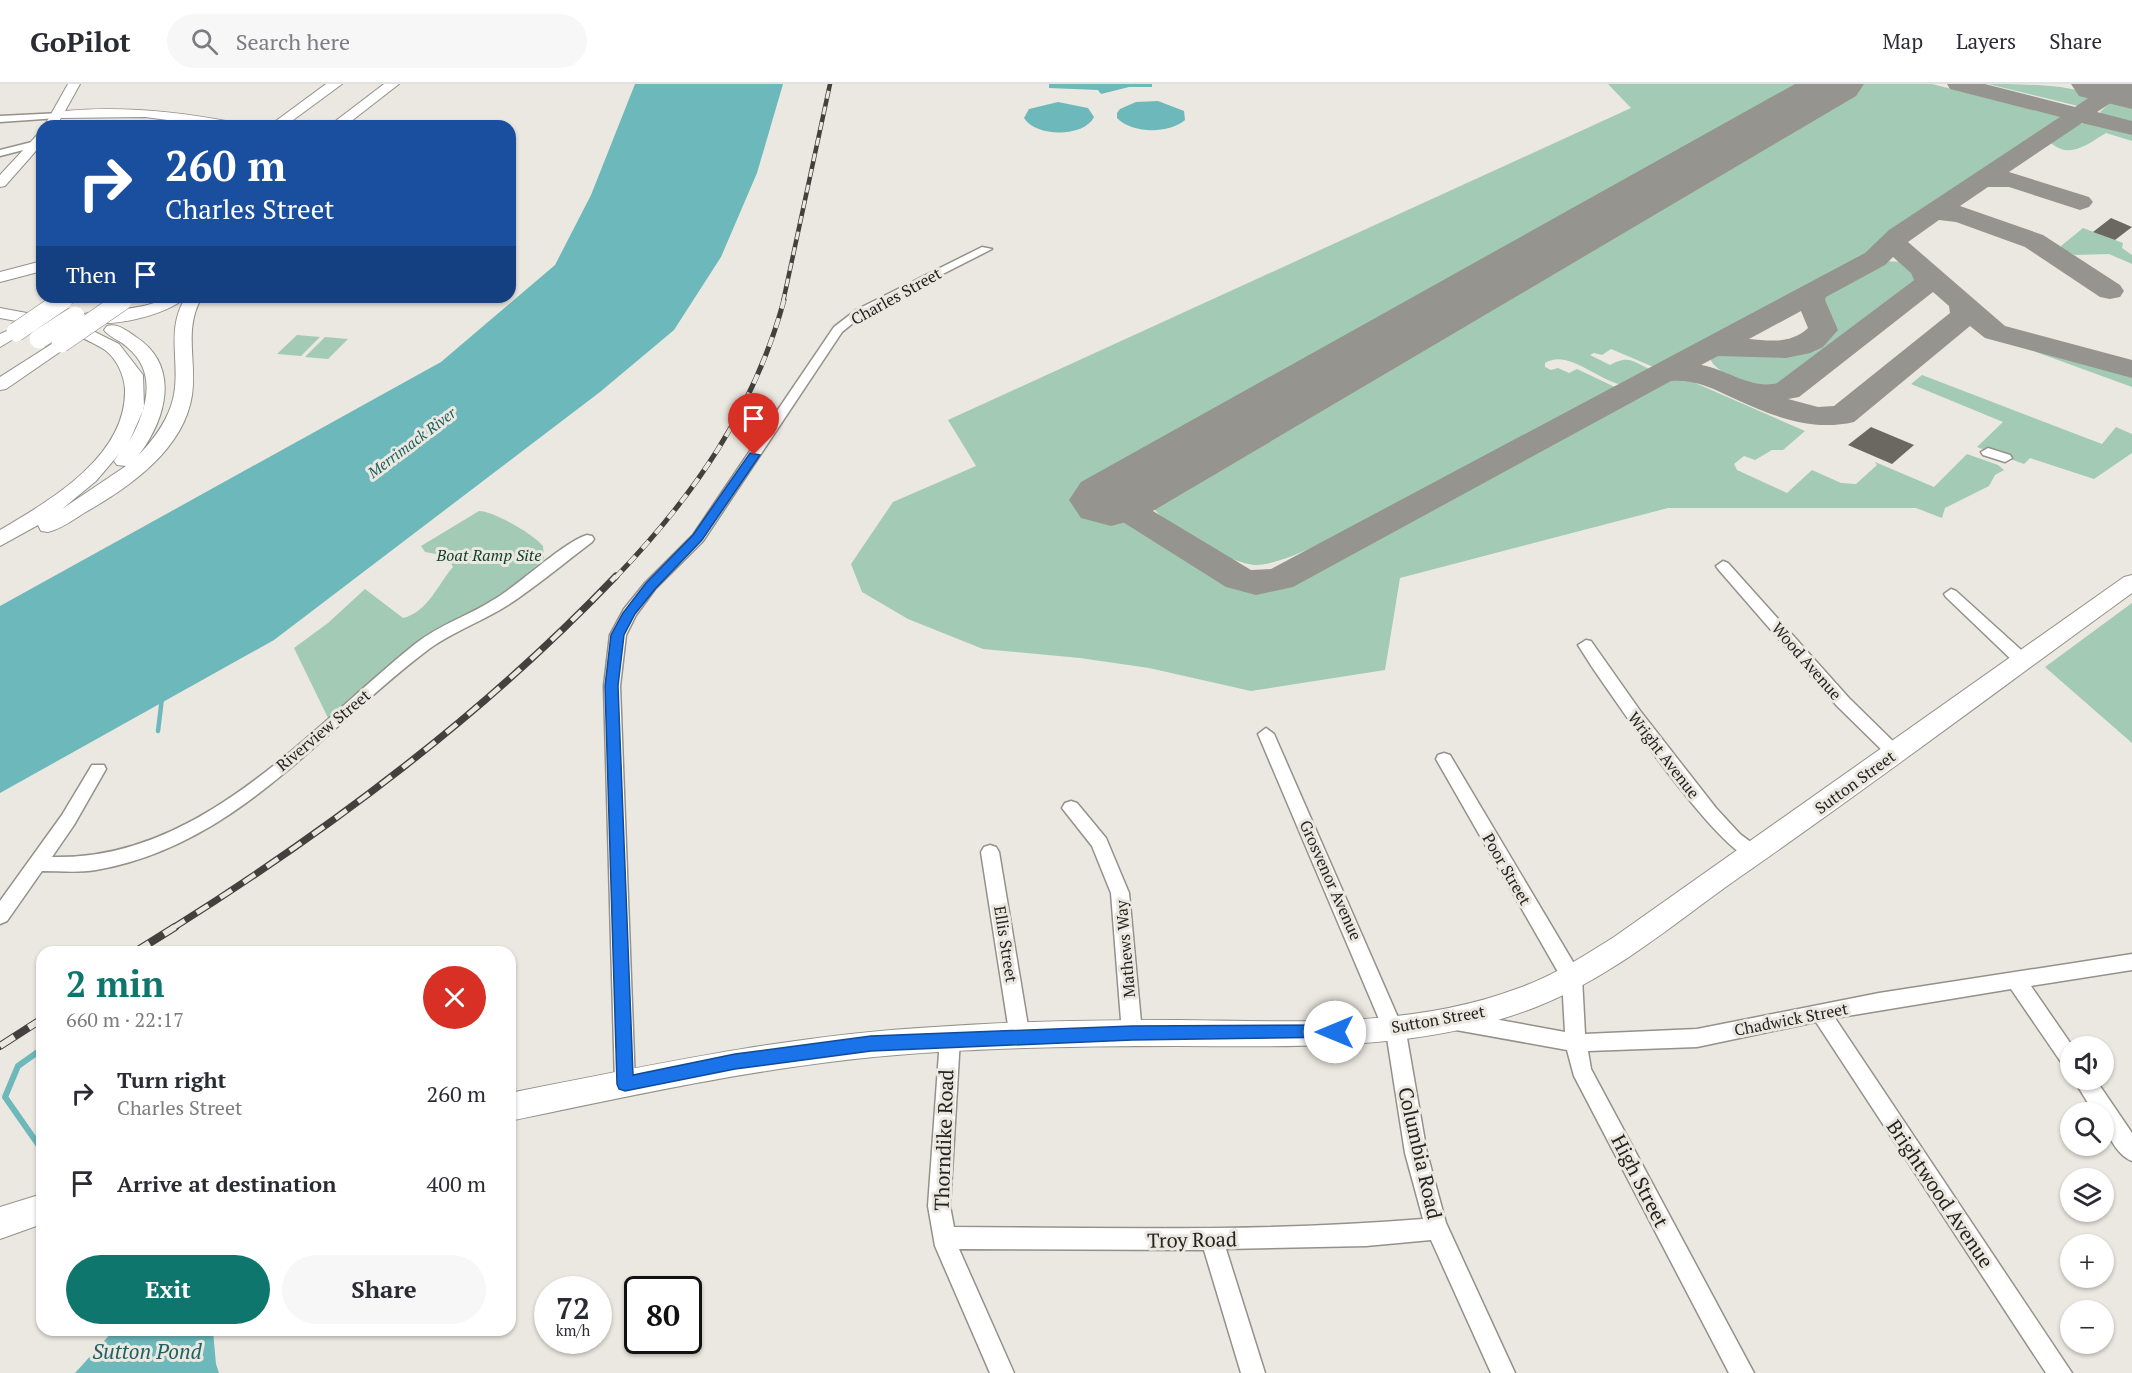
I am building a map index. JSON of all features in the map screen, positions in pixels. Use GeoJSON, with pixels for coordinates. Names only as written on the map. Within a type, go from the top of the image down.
{"type":"FeatureCollection","features":[{"type":"Feature","properties":{"kind":"highway"},"geometry":{"type":"LineString","coordinates":[[344,120],[388,87]]}},
{"type":"Feature","properties":{"kind":"highway"},"geometry":{"type":"LineString","coordinates":[[351,120],[388,87]]}},
{"type":"Feature","properties":{"kind":"highway"},"geometry":{"type":"LineString","coordinates":[[286,120],[340,88]]}},
{"type":"Feature","properties":{"kind":"highway"},"geometry":{"type":"LineString","coordinates":[[306,120],[340,88]]}},
{"type":"Feature","properties":{"kind":"highway"},"geometry":{"type":"LineString","coordinates":[[0,264],[36,259]]}},
{"type":"Feature","properties":{"kind":"highway"},"geometry":{"type":"LineString","coordinates":[[0,277],[36,268]]}},
{"type":"Feature","properties":{"kind":"highway"},"geometry":{"type":"LineString","coordinates":[[0,302],[44,307],[84,316],[119,333],[139,348],[153,366],[158,386],[157,399],[146,429],[130,454],[114,472],[57,521]]}},
{"type":"Feature","properties":{"kind":"highway"},"geometry":{"type":"LineString","coordinates":[[0,342],[6,330],[44,303]]}},
{"type":"Feature","properties":{"kind":"highway"},"geometry":{"type":"LineString","coordinates":[[6,330],[57,303]]}},
{"type":"Feature","properties":{"kind":"highway"},"geometry":{"type":"LineString","coordinates":[[0,365],[95,303]]}},
{"type":"Feature","properties":{"kind":"highway"},"geometry":{"type":"LineString","coordinates":[[0,385],[119,303]]}},
{"type":"Feature","properties":{"kind":"highway"},"geometry":{"type":"LineString","coordinates":[[84,316],[135,315],[166,303]]}},
{"type":"Feature","properties":{"kind":"highway"},"geometry":{"type":"LineString","coordinates":[[0,554],[109,489],[140,463],[166,434],[181,404],[184,319],[191,303]]}},
{"type":"Feature","properties":{"kind":"highway"},"geometry":{"type":"LineString","coordinates":[[0,313],[52,321],[101,339],[125,358],[136,378],[137,389],[133,416],[126,432],[103,464],[58,504],[0,539]]}},
{"type":"Feature","properties":{"kind":"highway","name":"Sutton Street"},"geometry":{"type":"LineString","coordinates":[[516,1106],[735,1062],[871,1043],[1132,1033],[1335,1032],[1393,1028],[1450,1019],[1528,998],[1572,978],[1754,854],[2132,582]]}},
{"type":"Feature","properties":{"kind":"highway"},"geometry":{"type":"LineString","coordinates":[[0,1223],[36,1211]]}},
{"type":"Feature","properties":{"kind":"main road"},"geometry":{"type":"LineString","coordinates":[[54,120],[74,84]]}},
{"type":"Feature","properties":{"kind":"main road"},"geometry":{"type":"LineString","coordinates":[[58,115],[141,111],[195,120]]}},
{"type":"Feature","properties":{"kind":"main road"},"geometry":{"type":"LineString","coordinates":[[0,176],[36,144]]}},
{"type":"Feature","properties":{"kind":"main road"},"geometry":{"type":"LineString","coordinates":[[0,183],[36,144]]}},
{"type":"Feature","properties":{"kind":"street"},"geometry":{"type":"LineString","coordinates":[[0,119],[58,115]]}},
{"type":"Feature","properties":{"kind":"street"},"geometry":{"type":"LineString","coordinates":[[0,153],[36,142]]}},
{"type":"Feature","properties":{"kind":"street","name":"Charles Street"},"geometry":{"type":"LineString","coordinates":[[625,1084],[612,686],[618,635],[629,613],[650,586],[698,538],[838,330],[860,312],[987,249]]}},
{"type":"Feature","properties":{"kind":"street"},"geometry":{"type":"LineString","coordinates":[[1988,452],[2005,458]]}},
{"type":"Feature","properties":{"kind":"street","name":"Riverview Street"},"geometry":{"type":"LineString","coordinates":[[37,864],[97,863],[178,838],[208,822],[257,786],[423,646],[450,628],[502,602],[587,539]]}},
{"type":"Feature","properties":{"kind":"street","name":"Wood Avenue"},"geometry":{"type":"LineString","coordinates":[[1723,566],[1843,702],[1895,753]]}},
{"type":"Feature","properties":{"kind":"street"},"geometry":{"type":"LineString","coordinates":[[1951,594],[2023,661]]}},
{"type":"Feature","properties":{"kind":"street","name":"Wright Avenue"},"geometry":{"type":"LineString","coordinates":[[1586,645],[1633,716],[1716,822],[1733,841],[1754,854]]}},
{"type":"Feature","properties":{"kind":"street","name":"Grosvenor Avenue"},"geometry":{"type":"LineString","coordinates":[[1266,734],[1393,1028]]}},
{"type":"Feature","properties":{"kind":"street","name":"Poor Street"},"geometry":{"type":"LineString","coordinates":[[1444,759],[1572,978]]}},
{"type":"Feature","properties":{"kind":"street"},"geometry":{"type":"LineString","coordinates":[[0,916],[68,820],[98,769]]}},
{"type":"Feature","properties":{"kind":"street","name":"Mathews Way"},"geometry":{"type":"LineString","coordinates":[[1071,808],[1100,843],[1120,893],[1132,1033]]}},
{"type":"Feature","properties":{"kind":"street","name":"Ellis Street"},"geometry":{"type":"LineString","coordinates":[[990,852],[1020,1038]]}},
{"type":"Feature","properties":{"kind":"street","name":"Chadwick Street"},"geometry":{"type":"LineString","coordinates":[[1450,1019],[1576,1043],[1697,1038],[1879,1001],[2132,962]]}},
{"type":"Feature","properties":{"kind":"street","name":"High Street"},"geometry":{"type":"LineString","coordinates":[[1572,978],[1576,1043],[1581,1070],[1742,1373]]}},
{"type":"Feature","properties":{"kind":"street"},"geometry":{"type":"LineString","coordinates":[[2017,981],[2060,1044]]}},
{"type":"Feature","properties":{"kind":"street","name":"Brightwood Avenue"},"geometry":{"type":"LineString","coordinates":[[1821,1014],[2060,1373]]}},
{"type":"Feature","properties":{"kind":"street","name":"Columbia Road"},"geometry":{"type":"LineString","coordinates":[[1393,1028],[1397,1038],[1416,1154],[1438,1229],[1503,1373]]}},
{"type":"Feature","properties":{"kind":"street","name":"Thorndike Road"},"geometry":{"type":"LineString","coordinates":[[950,1039],[939,1206],[945,1238],[1002,1373]]}},
{"type":"Feature","properties":{"kind":"street"},"geometry":{"type":"LineString","coordinates":[[2091,1090],[2132,1150]]}},
{"type":"Feature","properties":{"kind":"street","name":"Troy Road"},"geometry":{"type":"LineString","coordinates":[[945,1238],[1212,1239],[1366,1235],[1438,1229]]}},
{"type":"Feature","properties":{"kind":"street"},"geometry":{"type":"LineString","coordinates":[[1212,1239],[1253,1373]]}},
{"type":"Feature","properties":{"kind":"green space"},"geometry":{"type":"Polygon","coordinates":[[[1608,84],[1808,84],[1083,490],[1228,583],[1247,588],[1264,589],[1299,577],[1660,381],[1673,378],[1693,382],[1805,431],[1783,450],[1772,450],[1755,460],[1744,456],[1734,464],[1737,470],[1787,493],[1812,470],[1841,483],[1856,484],[1877,465],[1875,462],[1934,487],[1967,454],[1998,465],[2004,470],[1995,475],[1989,486],[1945,508],[1942,518],[1916,508],[1668,508],[1400,578],[1385,670],[1251,691],[1149,668],[1080,658],[983,649],[908,619],[862,592],[851,564],[893,502],[976,466],[948,420],[1631,108],[1608,84]]]}},
{"type":"Feature","properties":{"kind":"green space"},"geometry":{"type":"Polygon","coordinates":[[[1864,84],[1932,84],[2065,118],[1910,221],[1868,255],[1656,368],[1611,349],[1602,355],[1594,353],[1590,355],[1610,365],[1626,360],[1651,370],[1624,385],[1614,383],[1584,367],[1564,360],[1545,363],[1545,367],[1551,370],[1558,368],[1569,373],[1577,369],[1617,388],[1437,485],[1299,553],[1263,564],[1245,563],[1215,551],[1182,532],[1167,522],[1150,503],[1156,498],[1864,84]]]}},
{"type":"Feature","properties":{"kind":"green space"},"geometry":{"type":"Polygon","coordinates":[[[1988,84],[2060,87],[2074,89],[2094,97],[2082,107],[1988,84]]]}},
{"type":"Feature","properties":{"kind":"green space"},"geometry":{"type":"Polygon","coordinates":[[[2132,100],[2132,124],[2107,118],[2100,112],[2111,102],[2132,100]]]}},
{"type":"Feature","properties":{"kind":"green space"},"geometry":{"type":"Polygon","coordinates":[[[2084,123],[2132,132],[2132,141],[2106,133],[2072,150],[2058,148],[2051,143],[2076,125],[2084,123]]]}},
{"type":"Feature","properties":{"kind":"green space"},"geometry":{"type":"Polygon","coordinates":[[[2083,228],[2123,243],[2122,248],[2132,255],[2132,264],[2109,254],[2075,255],[2062,249],[2061,246],[2083,228]]]}},
{"type":"Feature","properties":{"kind":"green space"},"geometry":{"type":"Polygon","coordinates":[[[1886,261],[1902,262],[1917,272],[1918,277],[1779,382],[1761,385],[1741,381],[1722,372],[1710,359],[1718,350],[1796,356],[1834,334],[1819,296],[1886,261]]]}},
{"type":"Feature","properties":{"kind":"green space"},"geometry":{"type":"Polygon","coordinates":[[[297,335],[320,337],[301,356],[277,354],[297,335]]]}},
{"type":"Feature","properties":{"kind":"green space"},"geometry":{"type":"Polygon","coordinates":[[[325,337],[348,339],[328,359],[305,357],[325,337]]]}},
{"type":"Feature","properties":{"kind":"green space"},"geometry":{"type":"Polygon","coordinates":[[[2033,347],[2132,373],[2132,387],[2036,352],[2033,347]]]}},
{"type":"Feature","properties":{"kind":"green space"},"geometry":{"type":"Polygon","coordinates":[[[1922,375],[2102,444],[2116,427],[2132,434],[2132,453],[2094,479],[2030,458],[2024,464],[1977,447],[2003,422],[1911,384],[1922,375]]]}},
{"type":"Feature","properties":{"kind":"green space","name":"Boat Ramp Site"},"geometry":{"type":"Polygon","coordinates":[[[479,511],[503,519],[531,535],[543,546],[544,559],[496,600],[426,636],[329,720],[294,648],[328,623],[365,589],[403,618],[419,610],[432,597],[453,567],[447,556],[425,552],[421,546],[479,511]]]}},
{"type":"Feature","properties":{"kind":"green space"},"geometry":{"type":"Polygon","coordinates":[[[2132,603],[2132,743],[2045,667],[2132,603]]]}},
{"type":"Feature","properties":{"kind":"water","name":"Merrimack River"},"geometry":{"type":"Polygon","coordinates":[[[635,84],[783,84],[757,173],[721,257],[674,330],[600,392],[274,640],[0,793],[0,606],[441,362],[510,303],[516,303],[516,298],[555,265],[591,195],[635,84]]]}},
{"type":"Feature","properties":{"kind":"water"},"geometry":{"type":"Polygon","coordinates":[[[1049,84],[1152,84],[1152,87],[1129,87],[1101,94],[1098,90],[1049,88],[1049,84]]]}},
{"type":"Feature","properties":{"kind":"water"},"geometry":{"type":"Polygon","coordinates":[[[1158,101],[1184,111],[1185,120],[1169,128],[1151,130],[1132,127],[1117,118],[1120,109],[1136,102],[1158,101]]]}},
{"type":"Feature","properties":{"kind":"water"},"geometry":{"type":"Polygon","coordinates":[[[1058,102],[1088,108],[1094,117],[1089,124],[1070,132],[1048,132],[1038,129],[1024,118],[1029,109],[1058,102]]]}},
{"type":"Feature","properties":{"kind":"water","name":"Sutton Pond"},"geometry":{"type":"Polygon","coordinates":[[[109,1336],[213,1336],[219,1373],[75,1373],[109,1336]]]}},
{"type":"Feature","properties":{"kind":"building"},"geometry":{"type":"Polygon","coordinates":[[[2111,218],[2132,227],[2115,240],[2093,232],[2111,218]]]}},
{"type":"Feature","properties":{"kind":"building"},"geometry":{"type":"Polygon","coordinates":[[[1871,427],[1914,445],[1892,464],[1848,445],[1871,427]]]}},
{"type":"Feature","properties":{"kind":"waterway"},"geometry":{"type":"LineString","coordinates":[[158,731],[162,698]]}},
{"type":"Feature","properties":{"kind":"waterway"},"geometry":{"type":"LineString","coordinates":[[36,1053],[18,1066],[5,1097],[36,1141]]}},
{"type":"Feature","properties":{"kind":"taxiway"},"geometry":{"type":"LineString","coordinates":[[1958,84],[2079,115]]}},
{"type":"Feature","properties":{"kind":"taxiway"},"geometry":{"type":"LineString","coordinates":[[2079,115],[2124,84]]}},
{"type":"Feature","properties":{"kind":"taxiway"},"geometry":{"type":"LineString","coordinates":[[1892,242],[2079,115]]}},
{"type":"Feature","properties":{"kind":"taxiway"},"geometry":{"type":"LineString","coordinates":[[2079,115],[2132,128]]}},
{"type":"Feature","properties":{"kind":"taxiway"},"geometry":{"type":"LineString","coordinates":[[1984,179],[2011,180],[2080,202]]}},
{"type":"Feature","properties":{"kind":"taxiway"},"geometry":{"type":"LineString","coordinates":[[1934,212],[1960,214],[2034,241],[2110,291]]}},
{"type":"Feature","properties":{"kind":"taxiway"},"geometry":{"type":"LineString","coordinates":[[1814,292],[1875,259],[1892,242]]}},
{"type":"Feature","properties":{"kind":"taxiway"},"geometry":{"type":"LineString","coordinates":[[1892,242],[1995,332],[2132,369]]}},
{"type":"Feature","properties":{"kind":"taxiway"},"geometry":{"type":"LineString","coordinates":[[1746,391],[1769,395],[1788,390],[1926,284],[1928,279],[1924,271]]}},
{"type":"Feature","properties":{"kind":"taxiway"},"geometry":{"type":"LineString","coordinates":[[1663,373],[1814,292]]}},
{"type":"Feature","properties":{"kind":"taxiway"},"geometry":{"type":"LineString","coordinates":[[1712,347],[1771,350],[1800,347],[1812,341],[1823,330],[1811,300],[1814,292]]}},
{"type":"Feature","properties":{"kind":"taxiway"},"geometry":{"type":"LineString","coordinates":[[1746,391],[1795,413],[1818,417],[1843,415],[1963,317],[1965,311],[1962,304]]}},
{"type":"Feature","properties":{"kind":"taxiway"},"geometry":{"type":"LineString","coordinates":[[1663,373],[1685,371],[1706,375],[1746,391]]}},
{"type":"Feature","properties":{"kind":"taxiway"},"geometry":{"type":"LineString","coordinates":[[1111,500],[1239,579],[1256,583],[1280,579],[1663,373]]}},
{"type":"Feature","properties":{"kind":"runway"},"geometry":{"type":"LineString","coordinates":[[1111,500],[1836,84]]}},
{"type":"Feature","properties":{"kind":"runway"},"geometry":{"type":"LineString","coordinates":[[2099,84],[2132,92]]}},
{"type":"Feature","properties":{"kind":"railway"},"geometry":{"type":"LineString","coordinates":[[783,302],[830,84]]}},
{"type":"Feature","properties":{"kind":"railway"},"geometry":{"type":"LineString","coordinates":[[615,578],[670,516],[718,450],[756,378],[784,300]]}},
{"type":"Feature","properties":{"kind":"railway"},"geometry":{"type":"LineString","coordinates":[[173,928],[291,850],[405,766],[514,675],[616,576]]}},
{"type":"Feature","properties":{"kind":"railway"},"geometry":{"type":"LineString","coordinates":[[145,946],[175,927]]}},
{"type":"Feature","properties":{"kind":"railway"},"geometry":{"type":"LineString","coordinates":[[0,1046],[36,1023]]}},
{"type":"Feature","properties":{"kind":"route"},"geometry":{"type":"LineString","coordinates":[[754,455],[698,538],[650,586],[629,613],[618,635],[612,686],[625,1084],[735,1062],[871,1043],[1132,1033],[1335,1032]]}}]}
